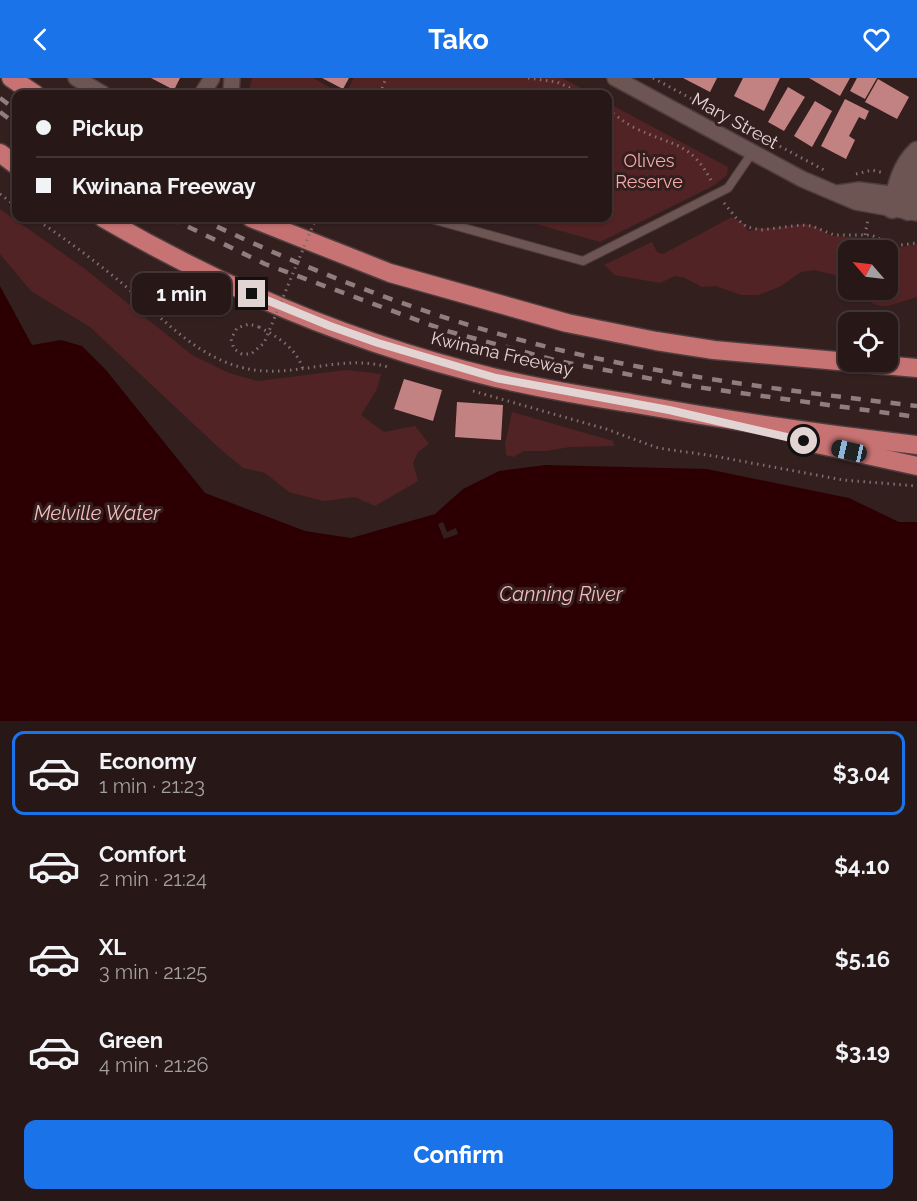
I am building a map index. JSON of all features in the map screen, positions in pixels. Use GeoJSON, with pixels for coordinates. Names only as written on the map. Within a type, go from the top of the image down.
{"type":"FeatureCollection","features":[{"type":"Feature","properties":{"kind":"highway"},"geometry":{"type":"LineString","coordinates":[[11,78],[29,90]]}},
{"type":"Feature","properties":{"kind":"highway","name":"Kwinana Freeway"},"geometry":{"type":"LineString","coordinates":[[110,222],[181,260],[285,309],[378,343],[496,378],[755,424],[917,445]]}},
{"type":"Feature","properties":{"kind":"highway"},"geometry":{"type":"LineString","coordinates":[[262,222],[390,273],[567,323],[714,350],[912,367]]}},
{"type":"Feature","properties":{"kind":"highway"},"geometry":{"type":"LineString","coordinates":[[669,410],[917,466]]}},
{"type":"Feature","properties":{"kind":"street"},"geometry":{"type":"LineString","coordinates":[[76,78],[96,90]]}},
{"type":"Feature","properties":{"kind":"street","name":"Mary Street"},"geometry":{"type":"LineString","coordinates":[[615,78],[802,179],[856,202],[906,200]]}},
{"type":"Feature","properties":{"kind":"street"},"geometry":{"type":"LineString","coordinates":[[906,200],[908,158],[917,151]]}},
{"type":"Feature","properties":{"kind":"lane"},"geometry":{"type":"LineString","coordinates":[[442,222],[583,261],[728,188],[752,153]]}},
{"type":"Feature","properties":{"kind":"path"},"geometry":{"type":"LineString","coordinates":[[528,78],[557,82],[574,90]]}},
{"type":"Feature","properties":{"kind":"path"},"geometry":{"type":"LineString","coordinates":[[653,78],[833,175]]}},
{"type":"Feature","properties":{"kind":"path"},"geometry":{"type":"LineString","coordinates":[[612,113],[636,128],[681,146],[701,163],[729,211],[747,227],[776,229],[800,225],[812,226],[834,235],[872,235],[891,244],[917,243]]}},
{"type":"Feature","properties":{"kind":"path"},"geometry":{"type":"LineString","coordinates":[[848,176],[872,170],[906,200]]}},
{"type":"Feature","properties":{"kind":"path"},"geometry":{"type":"LineString","coordinates":[[303,369],[300,360],[286,344],[268,333],[259,327],[249,324],[237,328],[231,339],[234,349],[242,354],[251,354],[264,343],[268,333],[314,222]]}},
{"type":"Feature","properties":{"kind":"green space"},"geometry":{"type":"Polygon","coordinates":[[[252,78],[313,78],[334,90],[249,90],[252,78]]]}},
{"type":"Feature","properties":{"kind":"green space"},"geometry":{"type":"Polygon","coordinates":[[[354,78],[562,78],[585,90],[347,90],[354,78]]]}},
{"type":"Feature","properties":{"kind":"green space","name":"Olives Reserve"},"geometry":{"type":"Polygon","coordinates":[[[612,105],[728,167],[727,175],[713,186],[600,242],[529,222],[612,222],[612,105]]]}},
{"type":"Feature","properties":{"kind":"green space"},"geometry":{"type":"Polygon","coordinates":[[[0,209],[12,217],[12,222],[18,222],[85,269],[192,355],[229,373],[258,381],[346,370],[381,374],[377,389],[361,415],[384,432],[415,426],[429,444],[418,452],[413,463],[418,481],[375,506],[355,497],[323,501],[289,492],[265,473],[243,468],[90,327],[31,291],[0,254],[0,209]]]}},
{"type":"Feature","properties":{"kind":"green space"},"geometry":{"type":"Polygon","coordinates":[[[732,217],[746,225],[746,229],[750,231],[757,228],[805,224],[814,226],[832,236],[872,240],[838,240],[838,277],[814,270],[801,272],[781,286],[759,295],[741,295],[716,286],[702,287],[685,278],[675,276],[660,283],[615,275],[604,265],[652,242],[657,252],[663,254],[732,217]]]}},
{"type":"Feature","properties":{"kind":"green space"},"geometry":{"type":"Polygon","coordinates":[[[917,244],[917,297],[884,306],[868,300],[898,300],[898,248],[917,244]]]}},
{"type":"Feature","properties":{"kind":"green space"},"geometry":{"type":"Polygon","coordinates":[[[512,412],[613,441],[614,446],[570,447],[546,451],[524,451],[513,457],[506,455],[505,444],[512,412]]]}},
{"type":"Feature","properties":{"kind":"water","name":"Canning River"},"geometry":{"type":"Polygon","coordinates":[[[0,286],[32,345],[61,340],[82,346],[106,370],[205,493],[305,531],[351,538],[435,514],[463,489],[499,471],[546,465],[707,469],[849,498],[899,522],[917,522],[917,721],[0,721],[0,286]]]}},
{"type":"Feature","properties":{"kind":"pier"},"geometry":{"type":"Polygon","coordinates":[[[443,522],[447,532],[456,528],[458,534],[444,539],[438,524],[443,522]]]}},
{"type":"Feature","properties":{"kind":"building"},"geometry":{"type":"Polygon","coordinates":[[[151,78],[180,78],[174,90],[151,78]]]}},
{"type":"Feature","properties":{"kind":"building"},"geometry":{"type":"Polygon","coordinates":[[[322,78],[349,78],[343,89],[322,78]]]}},
{"type":"Feature","properties":{"kind":"building"},"geometry":{"type":"Polygon","coordinates":[[[683,78],[717,78],[710,92],[683,78]]]}},
{"type":"Feature","properties":{"kind":"building"},"geometry":{"type":"Polygon","coordinates":[[[743,78],[780,78],[764,111],[734,96],[743,78]]]}},
{"type":"Feature","properties":{"kind":"building"},"geometry":{"type":"Polygon","coordinates":[[[809,78],[850,78],[840,96],[809,78]]]}},
{"type":"Feature","properties":{"kind":"building"},"geometry":{"type":"Polygon","coordinates":[[[857,78],[877,78],[865,99],[850,91],[857,78]]]}},
{"type":"Feature","properties":{"kind":"building"},"geometry":{"type":"Polygon","coordinates":[[[878,79],[909,97],[897,119],[865,102],[878,79]]]}},
{"type":"Feature","properties":{"kind":"building"},"geometry":{"type":"Polygon","coordinates":[[[788,87],[805,97],[784,131],[768,122],[788,87]]]}},
{"type":"Feature","properties":{"kind":"building"},"geometry":{"type":"Polygon","coordinates":[[[845,99],[869,111],[865,120],[859,117],[849,136],[855,140],[846,159],[821,146],[845,99]]]}},
{"type":"Feature","properties":{"kind":"building"},"geometry":{"type":"Polygon","coordinates":[[[815,101],[832,111],[812,147],[794,136],[815,101]]]}},
{"type":"Feature","properties":{"kind":"building"},"geometry":{"type":"Polygon","coordinates":[[[404,379],[442,390],[433,421],[394,409],[404,379]]]}},
{"type":"Feature","properties":{"kind":"building"},"geometry":{"type":"Polygon","coordinates":[[[457,402],[503,405],[501,440],[455,437],[457,402]]]}},
{"type":"Feature","properties":{"kind":"railway"},"geometry":{"type":"LineString","coordinates":[[0,98],[12,107]]}},
{"type":"Feature","properties":{"kind":"railway"},"geometry":{"type":"LineString","coordinates":[[0,112],[12,121]]}},
{"type":"Feature","properties":{"kind":"railway"},"geometry":{"type":"LineString","coordinates":[[178,222],[265,264],[447,331],[558,361],[689,386],[917,417]]}},
{"type":"Feature","properties":{"kind":"railway"},"geometry":{"type":"LineString","coordinates":[[207,222],[332,277],[424,310],[517,339],[608,361],[696,377],[917,406]]}},
{"type":"Feature","properties":{"kind":"route"},"geometry":{"type":"LineString","coordinates":[[252,294],[285,309],[378,343],[496,378],[669,410],[804,441]]}},
{"type":"Feature","properties":{"kind":"water label","name":"Melville Water"},"geometry":{"type":"Point","coordinates":[97,513]}}]}
